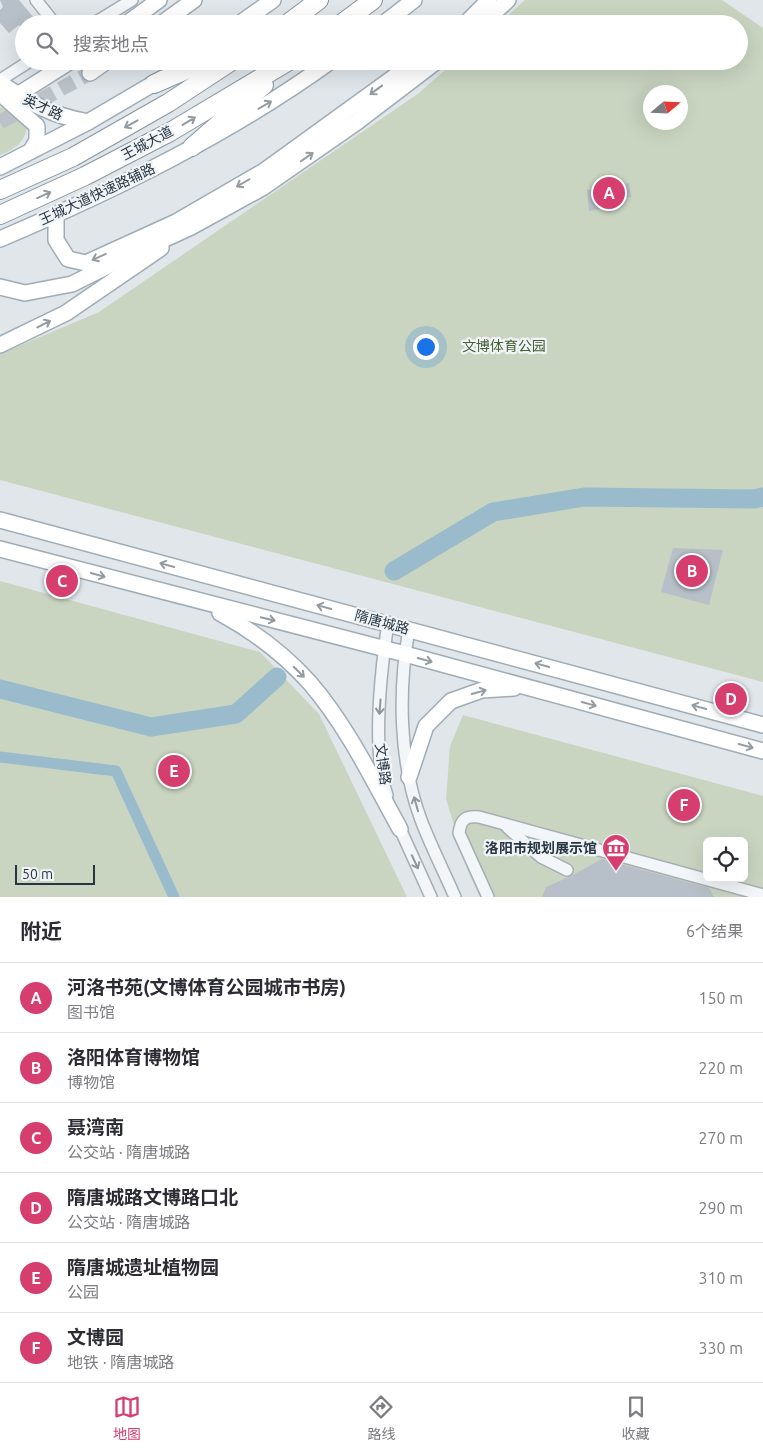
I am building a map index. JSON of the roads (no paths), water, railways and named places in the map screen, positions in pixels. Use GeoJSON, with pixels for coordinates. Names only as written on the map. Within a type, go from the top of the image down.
{"type":"FeatureCollection","features":[{"type":"Feature","properties":{"kind":"highway"},"geometry":{"type":"LineString","coordinates":[[299,15],[319,0]]}},
{"type":"Feature","properties":{"kind":"highway"},"geometry":{"type":"LineString","coordinates":[[354,15],[372,1]]}},
{"type":"Feature","properties":{"kind":"highway"},"geometry":{"type":"LineString","coordinates":[[154,84],[186,70]]}},
{"type":"Feature","properties":{"kind":"highway","name":"王城大道"},"geometry":{"type":"LineString","coordinates":[[0,190],[73,157],[168,103],[218,70]]}},
{"type":"Feature","properties":{"kind":"highway","name":"王城大道"},"geometry":{"type":"LineString","coordinates":[[0,215],[85,176],[170,132],[275,70]]}},
{"type":"Feature","properties":{"kind":"highway"},"geometry":{"type":"LineString","coordinates":[[192,147],[280,70]]}},
{"type":"Feature","properties":{"kind":"main road"},"geometry":{"type":"LineString","coordinates":[[138,15],[159,0]]}},
{"type":"Feature","properties":{"kind":"main road"},"geometry":{"type":"LineString","coordinates":[[173,15],[194,0]]}},
{"type":"Feature","properties":{"kind":"main road"},"geometry":{"type":"LineString","coordinates":[[252,15],[273,0]]}},
{"type":"Feature","properties":{"kind":"main road"},"geometry":{"type":"LineString","coordinates":[[394,15],[414,0]]}},
{"type":"Feature","properties":{"kind":"main road"},"geometry":{"type":"LineString","coordinates":[[474,15],[489,0]]}},
{"type":"Feature","properties":{"kind":"main road"},"geometry":{"type":"LineString","coordinates":[[492,15],[508,0]]}},
{"type":"Feature","properties":{"kind":"main road"},"geometry":{"type":"LineString","coordinates":[[31,152],[37,140],[37,126],[9,96],[55,70]]}},
{"type":"Feature","properties":{"kind":"main road"},"geometry":{"type":"LineString","coordinates":[[90,73],[94,70]]}},
{"type":"Feature","properties":{"kind":"main road"},"geometry":{"type":"LineString","coordinates":[[0,167],[88,122],[154,84],[173,70]]}},
{"type":"Feature","properties":{"kind":"main road","name":"王城大道"},"geometry":{"type":"LineString","coordinates":[[192,147],[294,88],[319,70]]}},
{"type":"Feature","properties":{"kind":"main road"},"geometry":{"type":"LineString","coordinates":[[56,215],[56,240],[68,259],[86,263],[176,222],[264,171],[404,70]]}},
{"type":"Feature","properties":{"kind":"main road"},"geometry":{"type":"LineString","coordinates":[[0,287],[25,293],[72,284],[191,227],[262,188],[357,122],[426,70]]}},
{"type":"Feature","properties":{"kind":"main road","name":"英才路"},"geometry":{"type":"LineString","coordinates":[[0,82],[9,96],[61,117],[88,122]]}},
{"type":"Feature","properties":{"kind":"main road","name":"王城大道快速路辅路"},"geometry":{"type":"LineString","coordinates":[[0,238],[56,215],[192,147]]}},
{"type":"Feature","properties":{"kind":"main road"},"geometry":{"type":"LineString","coordinates":[[0,345],[66,313],[191,227]]}},
{"type":"Feature","properties":{"kind":"main road","name":"隋唐城路"},"geometry":{"type":"LineString","coordinates":[[0,520],[763,725]]}},
{"type":"Feature","properties":{"kind":"main road","name":"隋唐城路"},"geometry":{"type":"LineString","coordinates":[[0,549],[405,654],[763,751]]}},
{"type":"Feature","properties":{"kind":"main road"},"geometry":{"type":"LineString","coordinates":[[204,603],[246,627],[281,654],[310,684],[339,724],[400,829]]}},
{"type":"Feature","properties":{"kind":"main road"},"geometry":{"type":"LineString","coordinates":[[409,777],[426,726],[451,701],[482,690],[525,687]]}},
{"type":"Feature","properties":{"kind":"street"},"geometry":{"type":"LineString","coordinates":[[36,0],[48,15]]}},
{"type":"Feature","properties":{"kind":"street"},"geometry":{"type":"LineString","coordinates":[[108,15],[132,0]]}},
{"type":"Feature","properties":{"kind":"street"},"geometry":{"type":"LineString","coordinates":[[0,82],[17,70]]}},
{"type":"Feature","properties":{"kind":"street","name":"文博路"},"geometry":{"type":"LineString","coordinates":[[388,623],[384,649],[379,734],[383,784],[400,829],[431,897]]}},
{"type":"Feature","properties":{"kind":"street","name":"文博路"},"geometry":{"type":"LineString","coordinates":[[409,629],[405,654],[402,728],[409,777],[421,820],[456,897]]}},
{"type":"Feature","properties":{"kind":"street"},"geometry":{"type":"LineString","coordinates":[[488,897],[459,833],[460,824],[464,819],[470,817],[504,824],[763,895]]}},
{"type":"Feature","properties":{"kind":"street"},"geometry":{"type":"LineString","coordinates":[[504,824],[541,857],[567,870]]}},
{"type":"Feature","properties":{"kind":"waterway"},"geometry":{"type":"LineString","coordinates":[[394,571],[493,512],[584,497],[754,499],[763,497]]}},
{"type":"Feature","properties":{"kind":"waterway"},"geometry":{"type":"LineString","coordinates":[[0,689],[151,727],[236,714],[277,677]]}},
{"type":"Feature","properties":{"kind":"waterway"},"geometry":{"type":"LineString","coordinates":[[0,757],[116,771],[174,897]]}},
{"type":"Feature","properties":{"kind":"tunnel"},"geometry":{"type":"LineString","coordinates":[[0,122],[90,73]]}},
{"type":"Feature","properties":{"kind":"place","name":"河洛书苑(文博体育公园城市书房)"},"geometry":{"type":"Point","coordinates":[609,193]}},
{"type":"Feature","properties":{"kind":"place","name":"洛阳体育博物馆"},"geometry":{"type":"Point","coordinates":[692,571]}},
{"type":"Feature","properties":{"kind":"place","name":"聂湾南"},"geometry":{"type":"Point","coordinates":[62,581]}},
{"type":"Feature","properties":{"kind":"place","name":"隋唐城路文博路口北"},"geometry":{"type":"Point","coordinates":[731,699]}},
{"type":"Feature","properties":{"kind":"place","name":"隋唐城遗址植物园"},"geometry":{"type":"Point","coordinates":[174,771]}},
{"type":"Feature","properties":{"kind":"place","name":"文博园"},"geometry":{"type":"Point","coordinates":[684,805]}},
{"type":"Feature","properties":{"kind":"place","name":"洛阳市规划展示馆"},"geometry":{"type":"Point","coordinates":[616,872]}},
{"type":"Feature","properties":{"kind":"park label","name":"文博体育公园"},"geometry":{"type":"Point","coordinates":[504,346]}}]}
